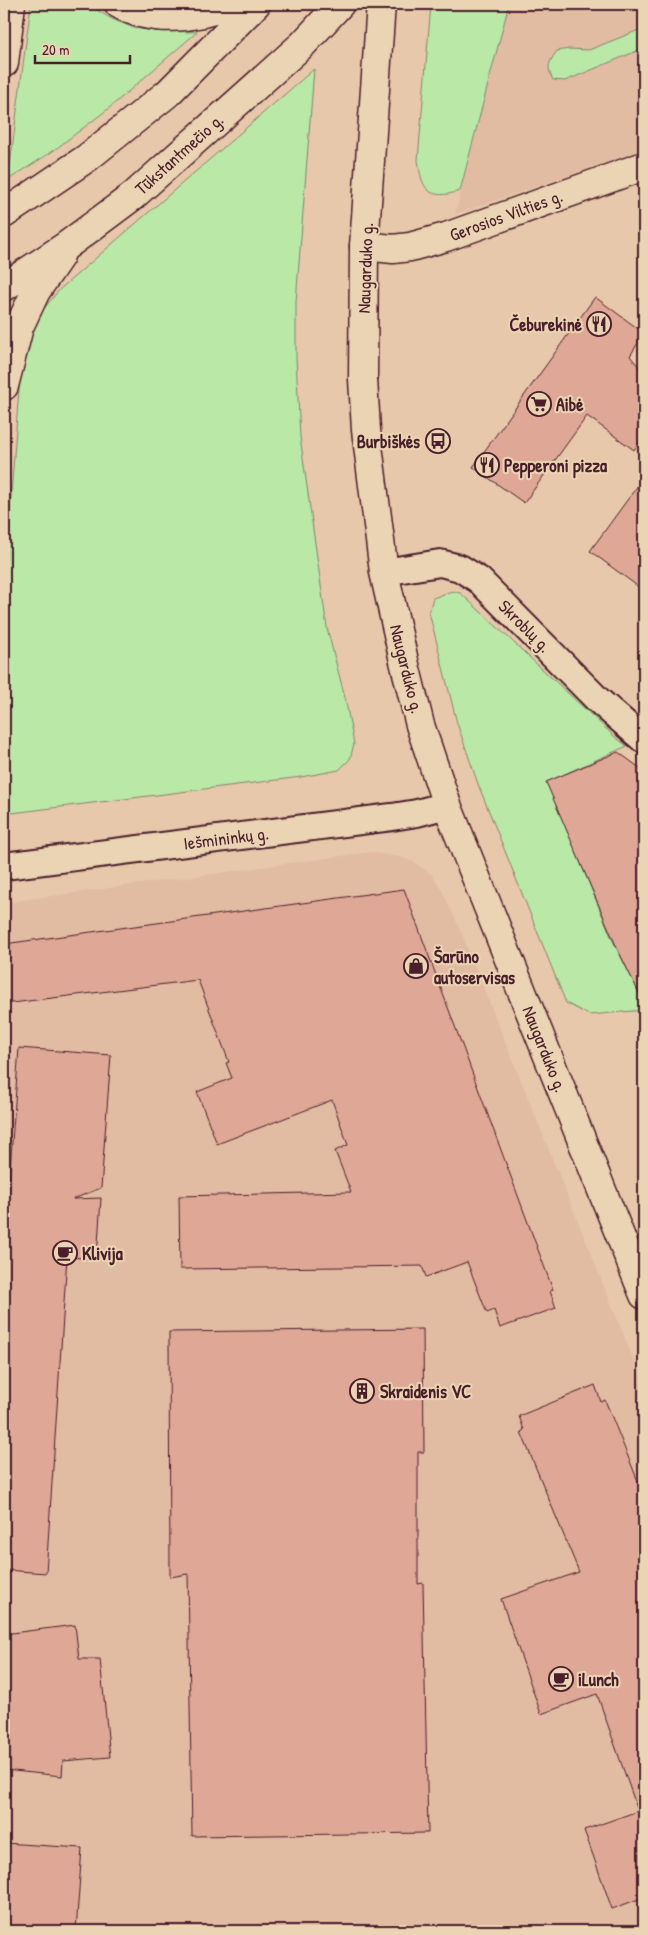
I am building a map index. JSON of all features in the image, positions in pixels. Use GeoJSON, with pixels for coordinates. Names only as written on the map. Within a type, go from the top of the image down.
{"type":"FeatureCollection","features":[{"type":"Feature","properties":{"kind":"main road"},"geometry":{"type":"LineString","coordinates":[[4,63],[11,4]]}},
{"type":"Feature","properties":{"kind":"main road"},"geometry":{"type":"LineString","coordinates":[[119,4],[132,12],[157,17],[217,10],[230,4]]}},
{"type":"Feature","properties":{"kind":"main road"},"geometry":{"type":"LineString","coordinates":[[4,214],[87,158],[168,93],[256,4]]}},
{"type":"Feature","properties":{"kind":"main road","name":"Tūkstantmečio g."},"geometry":{"type":"LineString","coordinates":[[4,287],[66,246],[133,196],[303,44],[340,4]]}},
{"type":"Feature","properties":{"kind":"main road","name":"Naugarduko g."},"geometry":{"type":"LineString","coordinates":[[381,4],[364,246],[363,378],[366,430],[384,572],[418,716],[447,805],[644,1295]]}},
{"type":"Feature","properties":{"kind":"main road","name":"Gerosios Vilties g."},"geometry":{"type":"LineString","coordinates":[[364,246],[393,249],[410,247],[446,237],[644,166]]}},
{"type":"Feature","properties":{"kind":"main road"},"geometry":{"type":"LineString","coordinates":[[4,386],[19,327],[36,291],[66,246]]}},
{"type":"Feature","properties":{"kind":"street","name":"Skroblų g."},"geometry":{"type":"LineString","coordinates":[[384,572],[440,563],[460,568],[479,580],[598,700],[644,740]]}},
{"type":"Feature","properties":{"kind":"street","name":"Iešmininkų g."},"geometry":{"type":"LineString","coordinates":[[4,866],[392,817],[447,805]]}},
{"type":"Feature","properties":{"kind":"shaded area"},"geometry":{"type":"Polygon","coordinates":[[[509,4],[644,4],[644,151],[455,214],[509,4]]]}},
{"type":"Feature","properties":{"kind":"shaded area"},"geometry":{"type":"Polygon","coordinates":[[[370,852],[400,857],[414,862],[432,875],[442,890],[459,927],[644,1385],[644,1931],[4,1931],[4,905],[15,901],[370,852]]]}},
{"type":"Feature","properties":{"kind":"green space"},"geometry":{"type":"Polygon","coordinates":[[[31,4],[87,4],[112,19],[134,28],[155,31],[197,32],[108,109],[53,151],[8,180],[31,4]]]}},
{"type":"Feature","properties":{"kind":"green space"},"geometry":{"type":"Polygon","coordinates":[[[431,4],[509,4],[460,191],[441,195],[428,190],[425,186],[418,160],[431,4]]]}},
{"type":"Feature","properties":{"kind":"green space"},"geometry":{"type":"Polygon","coordinates":[[[644,28],[644,48],[565,81],[553,80],[549,65],[557,51],[569,49],[589,50],[644,28]]]}},
{"type":"Feature","properties":{"kind":"green space"},"geometry":{"type":"Polygon","coordinates":[[[314,69],[296,302],[296,358],[300,437],[327,628],[345,698],[354,744],[350,759],[339,770],[301,777],[12,813],[4,808],[4,588],[23,351],[41,312],[59,290],[314,69]]]}},
{"type":"Feature","properties":{"kind":"green space"},"geometry":{"type":"Polygon","coordinates":[[[452,591],[460,593],[467,599],[627,746],[547,782],[613,941],[644,1003],[644,1010],[589,1015],[566,1003],[478,784],[457,723],[429,612],[433,598],[452,591]]]}},
{"type":"Feature","properties":{"kind":"building"},"geometry":{"type":"Polygon","coordinates":[[[595,297],[644,333],[630,356],[644,373],[644,436],[634,450],[587,416],[524,503],[473,467],[595,297]]]}},
{"type":"Feature","properties":{"kind":"building"},"geometry":{"type":"Polygon","coordinates":[[[644,477],[644,591],[590,551],[644,477]]]}},
{"type":"Feature","properties":{"kind":"building"},"geometry":{"type":"Polygon","coordinates":[[[618,752],[644,771],[644,1003],[617,948],[546,782],[618,752]]]}},
{"type":"Feature","properties":{"kind":"building"},"geometry":{"type":"Polygon","coordinates":[[[404,889],[553,1290],[550,1291],[556,1308],[500,1328],[494,1310],[487,1313],[467,1262],[426,1277],[422,1266],[180,1269],[179,1196],[351,1192],[335,1151],[348,1145],[332,1100],[217,1144],[197,1092],[232,1078],[226,1063],[229,1062],[198,980],[4,1004],[4,944],[404,889]]]}},
{"type":"Feature","properties":{"kind":"building"},"geometry":{"type":"Polygon","coordinates":[[[19,1048],[111,1055],[101,1188],[73,1199],[101,1198],[97,1259],[67,1257],[46,1573],[4,1570],[4,1250],[19,1048]]]}},
{"type":"Feature","properties":{"kind":"building"},"geometry":{"type":"Polygon","coordinates":[[[423,1329],[424,1452],[418,1452],[418,1584],[423,1583],[428,1833],[192,1836],[188,1574],[170,1577],[169,1332],[423,1329]]]}},
{"type":"Feature","properties":{"kind":"building"},"geometry":{"type":"Polygon","coordinates":[[[595,1385],[601,1402],[605,1400],[644,1496],[644,1897],[612,1909],[584,1830],[638,1811],[597,1694],[541,1714],[501,1599],[579,1572],[521,1432],[524,1430],[519,1416],[595,1385]]]}},
{"type":"Feature","properties":{"kind":"building"},"geometry":{"type":"Polygon","coordinates":[[[75,1625],[79,1659],[100,1659],[110,1757],[63,1761],[62,1776],[4,1770],[4,1634],[75,1625]]]}},
{"type":"Feature","properties":{"kind":"building"},"geometry":{"type":"Polygon","coordinates":[[[4,1843],[82,1848],[76,1931],[4,1931],[4,1843]]]}},
{"type":"Feature","properties":{"kind":"place","name":"Čeburekinė"},"geometry":{"type":"Point","coordinates":[599,324]}},
{"type":"Feature","properties":{"kind":"place","name":"Aibė"},"geometry":{"type":"Point","coordinates":[539,404]}},
{"type":"Feature","properties":{"kind":"place","name":"Burbiškės"},"geometry":{"type":"Point","coordinates":[438,441]}},
{"type":"Feature","properties":{"kind":"place","name":"Pepperoni pizza"},"geometry":{"type":"Point","coordinates":[487,465]}},
{"type":"Feature","properties":{"kind":"place","name":"Šarūno autoservisas"},"geometry":{"type":"Point","coordinates":[416,966]}},
{"type":"Feature","properties":{"kind":"place","name":"Klivija"},"geometry":{"type":"Point","coordinates":[65,1253]}},
{"type":"Feature","properties":{"kind":"place","name":"Skraidenis VC"},"geometry":{"type":"Point","coordinates":[362,1391]}},
{"type":"Feature","properties":{"kind":"place","name":"iLunch"},"geometry":{"type":"Point","coordinates":[561,1679]}}]}
